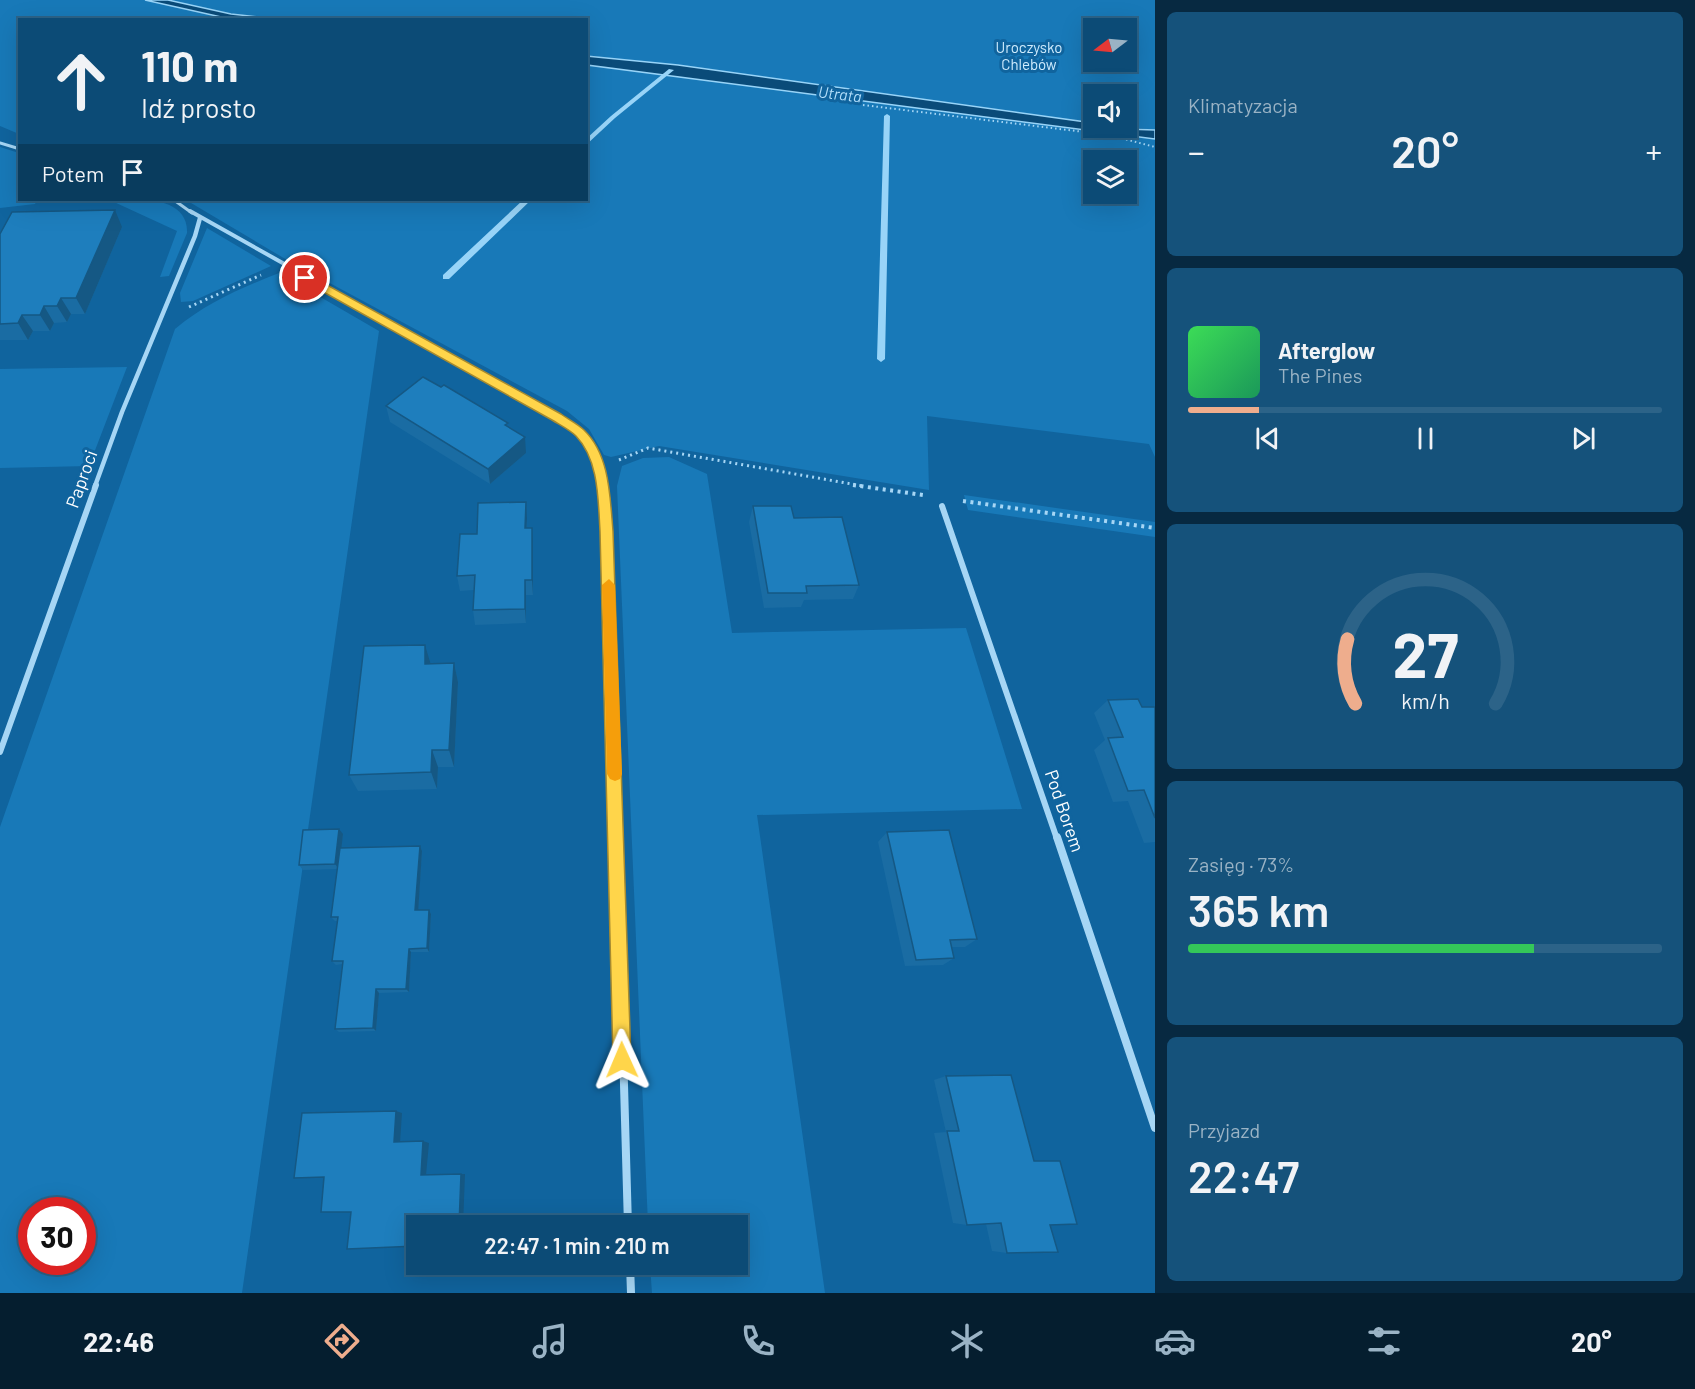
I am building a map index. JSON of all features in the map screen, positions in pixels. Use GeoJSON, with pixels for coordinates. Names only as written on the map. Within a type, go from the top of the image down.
{"type":"FeatureCollection","features":[{"type":"Feature","properties":{"kind":"street","name":"Paproci"},"geometry":{"type":"LineString","coordinates":[[0,752],[122,412],[195,236],[200,218]]}},
{"type":"Feature","properties":{"kind":"street"},"geometry":{"type":"LineString","coordinates":[[599,468],[604,501],[610,613],[628,1215]]}},
{"type":"Feature","properties":{"kind":"street","name":"Pod Borem"},"geometry":{"type":"LineString","coordinates":[[942,506],[982,616],[1155,1128]]}},
{"type":"Feature","properties":{"kind":"street"},"geometry":{"type":"LineString","coordinates":[[630,1275],[631,1293]]}},
{"type":"Feature","properties":{"kind":"lane"},"geometry":{"type":"LineString","coordinates":[[0,143],[18,148]]}},
{"type":"Feature","properties":{"kind":"lane"},"geometry":{"type":"LineString","coordinates":[[175,201],[200,218],[284,266],[564,422],[585,439],[595,455],[599,468]]}},
{"type":"Feature","properties":{"kind":"path"},"geometry":{"type":"LineString","coordinates":[[863,105],[1109,135],[1155,147]]}},
{"type":"Feature","properties":{"kind":"path"},"geometry":{"type":"LineString","coordinates":[[158,322],[236,285],[284,266]]}},
{"type":"Feature","properties":{"kind":"path"},"geometry":{"type":"LineString","coordinates":[[599,468],[648,448],[733,462],[814,479],[928,495]]}},
{"type":"Feature","properties":{"kind":"path"},"geometry":{"type":"LineString","coordinates":[[963,500],[1155,528]]}},
{"type":"Feature","properties":{"kind":"green space"},"geometry":{"type":"Polygon","coordinates":[[[0,0],[145,0],[226,18],[18,18],[18,134],[0,126],[0,0]]]}},
{"type":"Feature","properties":{"kind":"green space","name":"Uroczysko Chlebów"},"geometry":{"type":"Polygon","coordinates":[[[168,0],[1155,0],[1155,130],[1137,128],[1137,84],[1083,84],[1083,122],[678,65],[588,56],[588,18],[261,18],[168,0]]]}},
{"type":"Feature","properties":{"kind":"green space"},"geometry":{"type":"Polygon","coordinates":[[[588,65],[1083,130],[1083,138],[1137,137],[1155,139],[1155,457],[1149,444],[927,416],[929,490],[659,446],[611,457],[604,455],[589,429],[567,411],[287,260],[188,201],[588,201],[588,65]]]}},
{"type":"Feature","properties":{"kind":"green space"},"geometry":{"type":"Polygon","coordinates":[[[0,147],[18,153],[18,201],[36,201],[35,204],[0,208],[0,147]]]}},
{"type":"Feature","properties":{"kind":"green space"},"geometry":{"type":"Polygon","coordinates":[[[156,201],[172,206],[180,212],[186,221],[187,233],[169,276],[160,277],[177,231],[114,202],[156,201]]]}},
{"type":"Feature","properties":{"kind":"green space"},"geometry":{"type":"Polygon","coordinates":[[[207,228],[271,266],[193,301],[181,302],[180,293],[207,228]]]}},
{"type":"Feature","properties":{"kind":"green space"},"geometry":{"type":"Polygon","coordinates":[[[279,273],[379,331],[242,1293],[0,1293],[0,827],[175,329],[238,290],[279,273]]]}},
{"type":"Feature","properties":{"kind":"green space"},"geometry":{"type":"Polygon","coordinates":[[[127,367],[89,466],[0,468],[0,369],[127,367]]]}},
{"type":"Feature","properties":{"kind":"green space"},"geometry":{"type":"Polygon","coordinates":[[[669,457],[707,474],[732,633],[966,628],[1022,809],[757,815],[825,1293],[652,1293],[651,1275],[748,1275],[748,1215],[648,1215],[617,486],[622,466],[643,458],[669,457]]]}},
{"type":"Feature","properties":{"kind":"green space"},"geometry":{"type":"Polygon","coordinates":[[[964,495],[1155,522],[1155,537],[968,510],[964,495]]]}},
{"type":"Feature","properties":{"kind":"water"},"geometry":{"type":"Polygon","coordinates":[[[145,0],[168,0],[231,14],[267,18],[226,18],[145,0]]]}},
{"type":"Feature","properties":{"kind":"water","name":"Utrata"},"geometry":{"type":"Polygon","coordinates":[[[588,56],[678,65],[1083,122],[1083,130],[588,65],[588,56]]]}},
{"type":"Feature","properties":{"kind":"water"},"geometry":{"type":"Polygon","coordinates":[[[1137,129],[1155,130],[1155,139],[1137,137],[1137,129]]]}},
{"type":"Feature","properties":{"kind":"building"},"geometry":{"type":"Polygon","coordinates":[[[115,210],[76,298],[61,298],[57,306],[44,306],[40,315],[22,315],[18,323],[0,324],[0,234],[12,212],[115,210]]]}},
{"type":"Feature","properties":{"kind":"building"},"geometry":{"type":"Polygon","coordinates":[[[423,377],[441,387],[444,385],[508,423],[505,425],[525,437],[488,469],[386,406],[423,377]]]}},
{"type":"Feature","properties":{"kind":"building"},"geometry":{"type":"Polygon","coordinates":[[[526,502],[525,528],[532,528],[532,580],[525,580],[525,609],[473,610],[475,575],[457,576],[460,534],[477,534],[478,503],[526,502]]]}},
{"type":"Feature","properties":{"kind":"building"},"geometry":{"type":"Polygon","coordinates":[[[753,506],[791,506],[794,518],[842,517],[859,585],[806,586],[807,593],[768,593],[753,506]]]}},
{"type":"Feature","properties":{"kind":"building"},"geometry":{"type":"Polygon","coordinates":[[[425,645],[425,664],[454,663],[449,750],[432,750],[431,772],[349,775],[364,646],[425,645]]]}},
{"type":"Feature","properties":{"kind":"building"},"geometry":{"type":"Polygon","coordinates":[[[1138,699],[1142,707],[1155,707],[1155,818],[1144,790],[1128,791],[1108,738],[1123,737],[1108,700],[1138,699]]]}},
{"type":"Feature","properties":{"kind":"building"},"geometry":{"type":"Polygon","coordinates":[[[339,829],[335,864],[299,865],[303,830],[339,829]]]}},
{"type":"Feature","properties":{"kind":"building"},"geometry":{"type":"Polygon","coordinates":[[[949,830],[977,939],[950,940],[954,958],[916,960],[887,832],[949,830]]]}},
{"type":"Feature","properties":{"kind":"building"},"geometry":{"type":"Polygon","coordinates":[[[420,846],[415,910],[429,910],[427,948],[409,949],[406,989],[376,989],[373,1028],[335,1029],[343,961],[332,961],[338,917],[331,917],[340,848],[420,846]]]}},
{"type":"Feature","properties":{"kind":"building"},"geometry":{"type":"Polygon","coordinates":[[[1011,1075],[1034,1161],[1060,1161],[1077,1224],[1050,1225],[1058,1252],[1007,1253],[1001,1223],[967,1225],[947,1131],[959,1131],[946,1076],[1011,1075]]]}},
{"type":"Feature","properties":{"kind":"building"},"geometry":{"type":"Polygon","coordinates":[[[396,1111],[394,1142],[423,1141],[421,1175],[461,1174],[459,1215],[406,1215],[406,1246],[347,1249],[351,1212],[321,1212],[324,1177],[294,1178],[302,1113],[396,1111]]]}},
{"type":"Feature","properties":{"kind":"waterway"},"geometry":{"type":"LineString","coordinates":[[588,141],[613,117],[671,70]]}},
{"type":"Feature","properties":{"kind":"waterway"},"geometry":{"type":"LineString","coordinates":[[881,359],[887,116]]}},
{"type":"Feature","properties":{"kind":"waterway"},"geometry":{"type":"LineString","coordinates":[[446,277],[526,201]]}},
{"type":"Feature","properties":{"kind":"slow traffic"},"geometry":{"type":"LineString","coordinates":[[609,585],[615,774]]}},
{"type":"Feature","properties":{"kind":"route"},"geometry":{"type":"LineString","coordinates":[[305,278],[556,417],[580,433],[595,455],[604,501],[610,613],[622,1060]]}}]}
